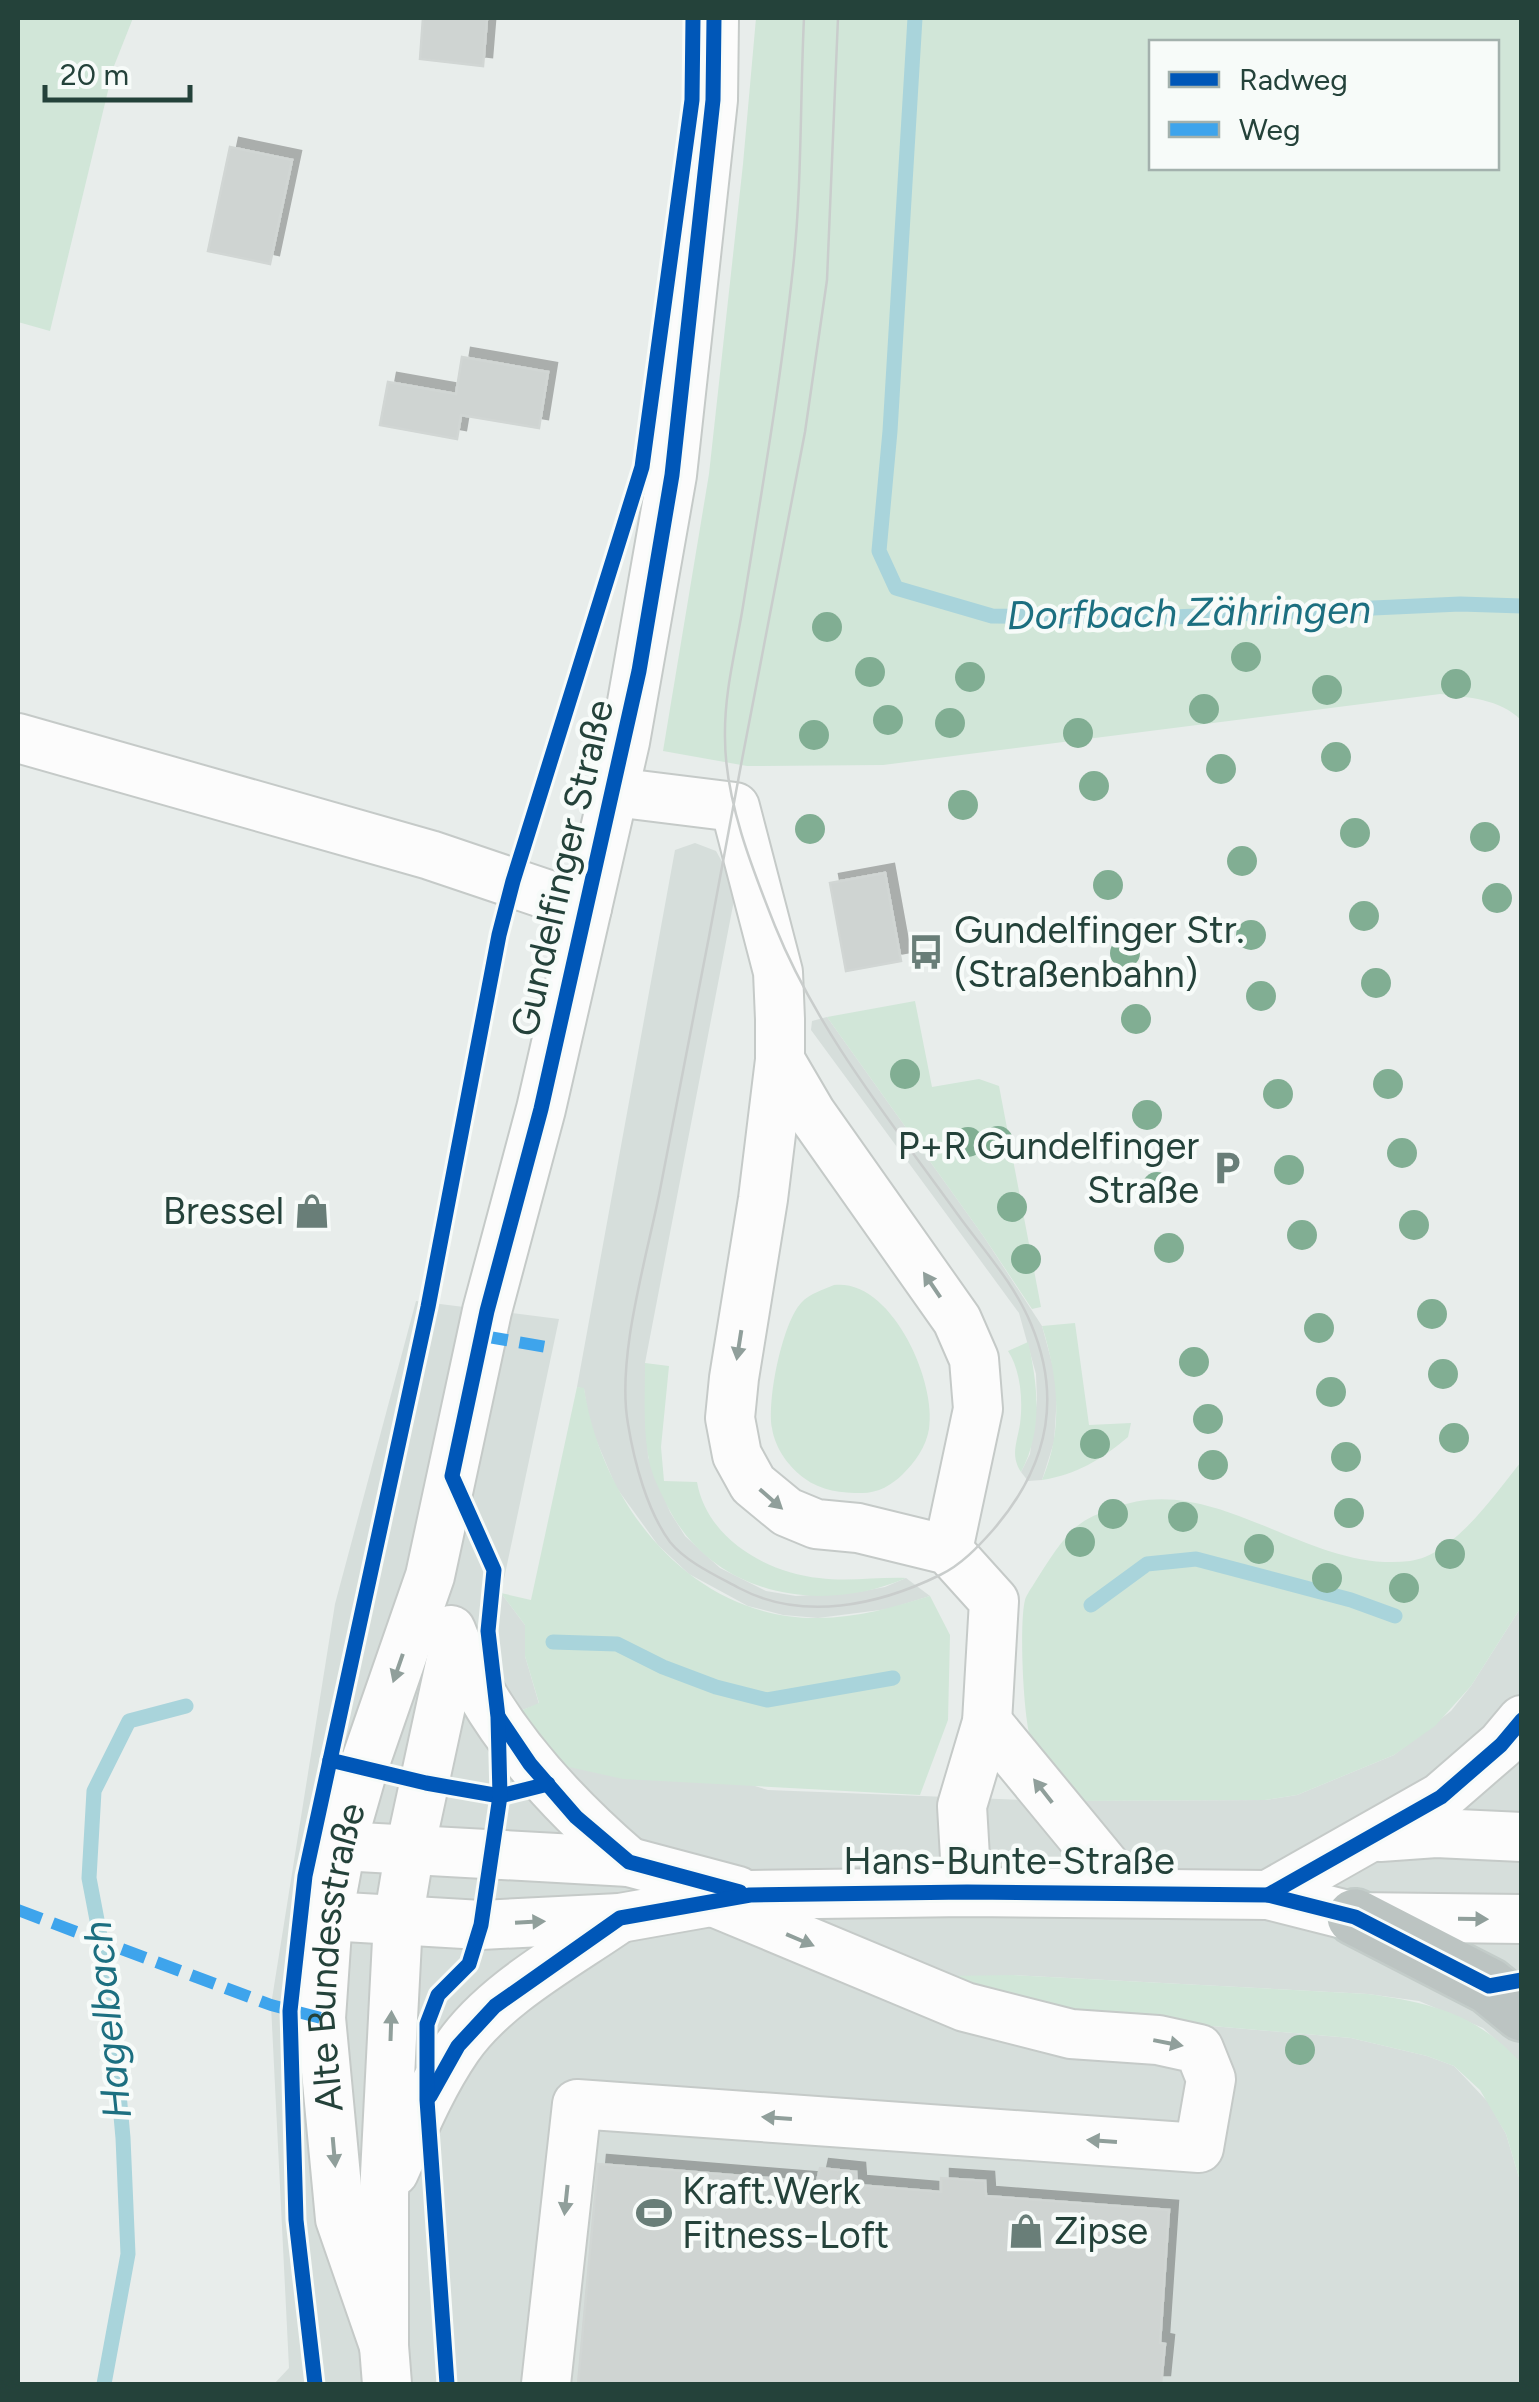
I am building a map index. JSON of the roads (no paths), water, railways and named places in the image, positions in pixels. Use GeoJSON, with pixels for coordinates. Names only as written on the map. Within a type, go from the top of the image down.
{"type":"FeatureCollection","features":[{"type":"Feature","properties":{"kind":"highway"},"geometry":{"type":"LineString","coordinates":[[1354,1917],[1489,1986],[1522,2013]]}},
{"type":"Feature","properties":{"kind":"street","name":"Gundelfinger Straße"},"geometry":{"type":"LineString","coordinates":[[488,1311],[541,1110],[640,671],[672,474],[713,100],[714,18]]}},
{"type":"Feature","properties":{"kind":"street"},"geometry":{"type":"LineString","coordinates":[[18,738],[415,851],[587,908]]}},
{"type":"Feature","properties":{"kind":"street"},"geometry":{"type":"LineString","coordinates":[[614,792],[735,808],[778,972],[780,1060],[730,1418],[737,1455],[754,1484],[786,1512],[816,1524],[858,1528],[948,1550],[994,1602],[988,1722],[962,1806],[967,1892]]}},
{"type":"Feature","properties":{"kind":"street"},"geometry":{"type":"LineString","coordinates":[[780,1060],[810,1113],[957,1320],[974,1359],[978,1410],[948,1550]]}},
{"type":"Feature","properties":{"kind":"street"},"geometry":{"type":"LineString","coordinates":[[763,1199],[784,1178],[806,1168],[858,1178]]}},
{"type":"Feature","properties":{"kind":"street","name":"Alte Bundesstraße"},"geometry":{"type":"LineString","coordinates":[[386,2365],[340,2218],[321,2018],[328,1916],[341,1846],[363,1769],[430,1576],[488,1311]]}},
{"type":"Feature","properties":{"kind":"street"},"geometry":{"type":"LineString","coordinates":[[858,1528],[895,1518],[929,1496],[952,1472],[972,1438]]}},
{"type":"Feature","properties":{"kind":"street"},"geometry":{"type":"LineString","coordinates":[[430,1576],[455,1642],[530,1764],[576,1817],[628,1862]]}},
{"type":"Feature","properties":{"kind":"street","name":"Alte Bundesstraße"},"geometry":{"type":"LineString","coordinates":[[386,2365],[384,2194],[398,1921],[455,1642]]}},
{"type":"Feature","properties":{"kind":"street"},"geometry":{"type":"LineString","coordinates":[[1268,1895],[1441,1797],[1502,1745],[1522,1720]]}},
{"type":"Feature","properties":{"kind":"street"},"geometry":{"type":"LineString","coordinates":[[988,1722],[1128,1893]]}},
{"type":"Feature","properties":{"kind":"street"},"geometry":{"type":"LineString","coordinates":[[1364,1838],[1436,1833],[1522,1837]]}},
{"type":"Feature","properties":{"kind":"street","name":"Hans-Bunte-Straße"},"geometry":{"type":"LineString","coordinates":[[341,1846],[628,1862],[731,1898]]}},
{"type":"Feature","properties":{"kind":"street","name":"Hans-Bunte-Straße"},"geometry":{"type":"LineString","coordinates":[[328,1916],[481,1925],[620,1918],[731,1898],[967,1892],[1268,1895],[1354,1917],[1522,1918]]}},
{"type":"Feature","properties":{"kind":"street"},"geometry":{"type":"LineString","coordinates":[[546,2384],[577,2104],[1199,2148],[1211,2079],[1199,2049],[1158,2040],[1071,2034],[965,2007],[731,1898]]}},
{"type":"Feature","properties":{"kind":"street"},"geometry":{"type":"LineString","coordinates":[[384,2194],[427,2100],[458,2046],[495,2006],[620,1918]]}},
{"type":"Feature","properties":{"kind":"waterway","name":"Dorfbach Zähringen"},"geometry":{"type":"LineString","coordinates":[[915,18],[879,551],[896,588],[992,616],[1174,617],[1460,604],[1522,606]]}},
{"type":"Feature","properties":{"kind":"waterway","name":"Hagelbach"},"geometry":{"type":"LineString","coordinates":[[1091,1605],[1147,1564],[1196,1559],[1351,1600],[1395,1616]]}},
{"type":"Feature","properties":{"kind":"waterway","name":"Hagelbach"},"geometry":{"type":"LineString","coordinates":[[553,1642],[617,1644],[716,1687],[767,1700],[893,1678]]}},
{"type":"Feature","properties":{"kind":"waterway","name":"Hagelbach"},"geometry":{"type":"LineString","coordinates":[[104,2384],[128,2254],[123,2138],[109,1983],[89,1878],[94,1791],[129,1721],[186,1706]]}},
{"type":"Feature","properties":{"kind":"tram line"},"geometry":{"type":"LineString","coordinates":[[804,18],[796,237],[771,434],[727,703],[725,738],[730,785],[735,809],[749,857],[792,964],[855,1072],[1015,1293],[1041,1352],[1047,1406],[1044,1433],[1026,1483],[993,1530],[969,1555],[916,1586],[866,1601],[815,1607],[789,1605],[739,1588],[693,1562],[670,1542],[643,1485],[625,1397],[629,1338],[681,1084],[711,924],[731,818],[741,765],[805,432],[827,280],[838,18]]}},
{"type":"Feature","properties":{"kind":"place","name":"Gundelfinger Str. (Straßenbahn)"},"geometry":{"type":"Point","coordinates":[926,952]}},
{"type":"Feature","properties":{"kind":"place","name":"P+R Gundelfinger Straße"},"geometry":{"type":"Point","coordinates":[1227,1168]}},
{"type":"Feature","properties":{"kind":"place","name":"Bressel"},"geometry":{"type":"Point","coordinates":[312,1211]}},
{"type":"Feature","properties":{"kind":"place","name":"Kraft.Werk Fitness-Loft"},"geometry":{"type":"Point","coordinates":[654,2213]}},
{"type":"Feature","properties":{"kind":"place","name":"Zipse"},"geometry":{"type":"Point","coordinates":[1026,2231]}}]}
